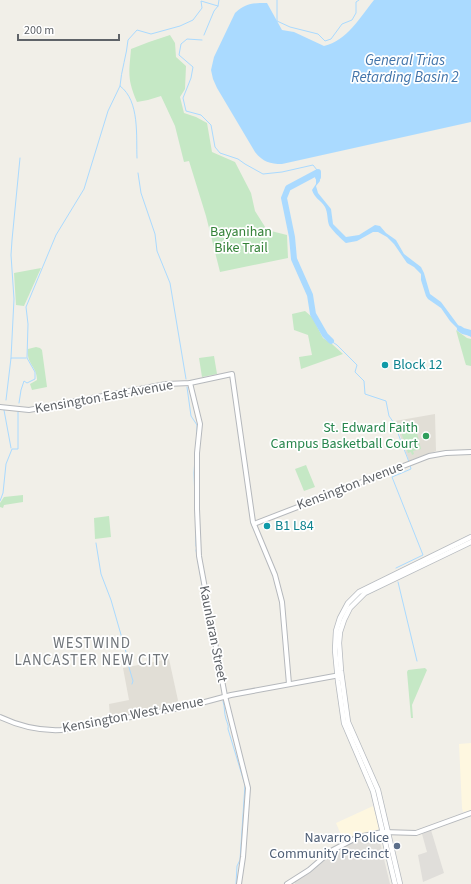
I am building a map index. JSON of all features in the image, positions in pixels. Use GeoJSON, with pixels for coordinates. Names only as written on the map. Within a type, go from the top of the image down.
{"type":"FeatureCollection","features":[{"type":"Feature","properties":{"kind":"main road"},"geometry":{"type":"LineString","coordinates":[[395,884],[378,790],[348,722],[335,650],[336,631],[340,618],[351,599],[364,589],[471,537]]}},
{"type":"Feature","properties":{"kind":"main road"},"geometry":{"type":"LineString","coordinates":[[340,675],[340,632],[346,614],[354,602],[365,593],[471,542]]}},
{"type":"Feature","properties":{"kind":"main road"},"geometry":{"type":"LineString","coordinates":[[385,832],[400,884]]}},
{"type":"Feature","properties":{"kind":"street","name":"Kensington East Avenue"},"geometry":{"type":"LineString","coordinates":[[0,407],[29,410],[166,384],[187,383],[232,374],[254,524]]}},
{"type":"Feature","properties":{"kind":"street","name":"Kaunlaran Street"},"geometry":{"type":"LineString","coordinates":[[187,383],[200,424],[197,509],[199,556],[225,696],[248,788],[243,857],[239,884]]}},
{"type":"Feature","properties":{"kind":"street","name":"Kensington Avenue"},"geometry":{"type":"LineString","coordinates":[[254,524],[437,454],[471,452]]}},
{"type":"Feature","properties":{"kind":"street"},"geometry":{"type":"LineString","coordinates":[[254,524],[281,593],[289,684]]}},
{"type":"Feature","properties":{"kind":"street","name":"Kensington West Avenue"},"geometry":{"type":"LineString","coordinates":[[0,717],[32,728],[61,730],[190,706],[225,696],[340,675]]}},
{"type":"Feature","properties":{"kind":"street"},"geometry":{"type":"LineString","coordinates":[[287,884],[310,870],[331,851],[358,838],[385,832],[416,833],[471,813]]}},
{"type":"Feature","properties":{"kind":"shaded area"},"geometry":{"type":"Polygon","coordinates":[[[435,414],[436,451],[409,461],[395,421],[435,414]]]}},
{"type":"Feature","properties":{"kind":"shaded area"},"geometry":{"type":"Polygon","coordinates":[[[169,659],[179,705],[110,717],[109,704],[129,700],[123,668],[169,659]]]}},
{"type":"Feature","properties":{"kind":"shaded area"},"geometry":{"type":"Polygon","coordinates":[[[471,743],[471,810],[463,812],[459,744],[471,743]]]}},
{"type":"Feature","properties":{"kind":"shaded area"},"geometry":{"type":"Polygon","coordinates":[[[373,806],[379,828],[344,842],[336,823],[373,806]]]}},
{"type":"Feature","properties":{"kind":"shaded area"},"geometry":{"type":"Polygon","coordinates":[[[431,830],[444,873],[423,882],[418,855],[427,852],[422,834],[431,830]]]}},
{"type":"Feature","properties":{"kind":"shaded area"},"geometry":{"type":"Polygon","coordinates":[[[378,834],[390,884],[295,884],[294,882],[312,871],[330,854],[352,843],[378,834]]]}},
{"type":"Feature","properties":{"kind":"green space","name":"Bayanihan Bike Trail"},"geometry":{"type":"Polygon","coordinates":[[[170,35],[175,43],[176,57],[186,66],[185,89],[180,97],[184,113],[207,123],[212,152],[235,162],[251,193],[255,211],[267,230],[287,235],[288,258],[220,272],[206,216],[189,161],[184,162],[175,126],[161,96],[137,102],[130,81],[129,70],[131,49],[170,35]]]}},
{"type":"Feature","properties":{"kind":"green space"},"geometry":{"type":"Polygon","coordinates":[[[41,268],[24,306],[16,305],[14,273],[41,268]]]}},
{"type":"Feature","properties":{"kind":"green space"},"geometry":{"type":"Polygon","coordinates":[[[305,311],[312,317],[323,338],[343,354],[301,369],[299,357],[312,355],[308,335],[294,330],[292,314],[305,311]]]}},
{"type":"Feature","properties":{"kind":"green space"},"geometry":{"type":"Polygon","coordinates":[[[456,330],[467,338],[471,339],[471,366],[466,365],[456,330]]]}},
{"type":"Feature","properties":{"kind":"green space"},"geometry":{"type":"Polygon","coordinates":[[[36,347],[42,350],[47,387],[32,390],[30,384],[37,380],[37,375],[30,362],[28,349],[36,347]]]}},
{"type":"Feature","properties":{"kind":"green space"},"geometry":{"type":"Polygon","coordinates":[[[214,356],[217,374],[202,377],[199,358],[214,356]]]}},
{"type":"Feature","properties":{"kind":"green space"},"geometry":{"type":"Polygon","coordinates":[[[416,429],[421,449],[413,451],[414,454],[412,455],[411,452],[408,453],[401,432],[416,429]]]}},
{"type":"Feature","properties":{"kind":"green space"},"geometry":{"type":"Polygon","coordinates":[[[306,465],[315,487],[304,491],[295,469],[306,465]]]}},
{"type":"Feature","properties":{"kind":"green space"},"geometry":{"type":"Polygon","coordinates":[[[23,495],[23,502],[4,505],[3,508],[0,507],[0,503],[4,497],[23,495]]]}},
{"type":"Feature","properties":{"kind":"green space"},"geometry":{"type":"Polygon","coordinates":[[[109,516],[111,537],[95,539],[94,518],[109,516]]]}},
{"type":"Feature","properties":{"kind":"green space"},"geometry":{"type":"Polygon","coordinates":[[[425,668],[427,670],[412,705],[413,718],[411,718],[407,672],[408,670],[425,668]]]}},
{"type":"Feature","properties":{"kind":"water","name":"General Trias Retarding Basin 2"},"geometry":{"type":"Polygon","coordinates":[[[374,0],[471,0],[471,122],[282,164],[274,164],[264,160],[255,152],[217,88],[211,70],[214,57],[235,13],[250,4],[267,3],[282,30],[294,32],[324,46],[340,39],[346,34],[374,0]]]}},
{"type":"Feature","properties":{"kind":"water"},"geometry":{"type":"Polygon","coordinates":[[[316,170],[319,170],[320,181],[316,186],[318,193],[331,209],[333,224],[346,237],[359,235],[375,225],[380,226],[386,233],[396,240],[404,254],[421,267],[430,294],[441,302],[458,325],[471,334],[471,337],[460,331],[450,321],[441,308],[428,299],[421,280],[421,274],[407,263],[394,244],[387,237],[378,232],[373,232],[357,241],[346,243],[334,231],[329,225],[325,207],[312,190],[316,184],[316,170]]]}},
{"type":"Feature","properties":{"kind":"waterway"},"geometry":{"type":"LineString","coordinates":[[204,35],[214,11],[218,6],[219,0]]}},
{"type":"Feature","properties":{"kind":"waterway"},"geometry":{"type":"LineString","coordinates":[[277,0],[277,21],[290,27],[318,34],[325,41],[331,39],[342,24],[352,20],[356,13],[356,2],[359,0]]}},
{"type":"Feature","properties":{"kind":"waterway"},"geometry":{"type":"LineString","coordinates":[[137,158],[136,120],[134,110],[131,101],[120,86],[128,40],[137,30],[151,34],[180,26],[193,20],[202,8],[201,1],[218,6]]}},
{"type":"Feature","properties":{"kind":"waterway"},"geometry":{"type":"LineString","coordinates":[[202,40],[187,39],[181,44],[179,55],[193,67],[191,78],[183,98],[186,111],[201,115],[211,125],[215,147],[220,153],[238,159],[263,174],[282,172],[313,165],[317,170]]}},
{"type":"Feature","properties":{"kind":"waterway"},"geometry":{"type":"LineString","coordinates":[[19,403],[24,381],[27,383],[35,379],[35,372],[27,358],[28,324],[26,307],[56,235],[84,189],[108,111],[120,86]]}},
{"type":"Feature","properties":{"kind":"waterway"},"geometry":{"type":"LineString","coordinates":[[11,358],[14,299],[11,255],[20,158]]}},
{"type":"Feature","properties":{"kind":"waterway"},"geometry":{"type":"LineString","coordinates":[[318,177],[318,172],[288,188],[284,198],[292,237],[294,259],[310,295],[313,314],[325,335],[331,341]]}},
{"type":"Feature","properties":{"kind":"waterway"},"geometry":{"type":"LineString","coordinates":[[138,173],[141,193],[155,234],[157,251],[170,283],[186,379]]}},
{"type":"Feature","properties":{"kind":"waterway"},"geometry":{"type":"LineString","coordinates":[[460,329],[471,333]]}},
{"type":"Feature","properties":{"kind":"waterway"},"geometry":{"type":"LineString","coordinates":[[331,341],[357,365],[355,372],[364,381],[365,394],[386,401],[389,416],[394,423],[409,462]]}},
{"type":"Feature","properties":{"kind":"waterway"},"geometry":{"type":"LineString","coordinates":[[6,400],[11,358],[26,358]]}},
{"type":"Feature","properties":{"kind":"waterway"},"geometry":{"type":"LineString","coordinates":[[187,387],[191,416],[197,425],[197,435]]}},
{"type":"Feature","properties":{"kind":"waterway"},"geometry":{"type":"LineString","coordinates":[[4,410],[11,448]]}},
{"type":"Feature","properties":{"kind":"waterway"},"geometry":{"type":"LineString","coordinates":[[0,501],[3,493],[6,464],[12,449],[18,449],[18,412]]}},
{"type":"Feature","properties":{"kind":"waterway"},"geometry":{"type":"LineString","coordinates":[[196,442],[194,473],[196,526]]}},
{"type":"Feature","properties":{"kind":"waterway"},"geometry":{"type":"LineString","coordinates":[[396,568],[423,555],[392,477],[411,469],[410,465]]}},
{"type":"Feature","properties":{"kind":"waterway"},"geometry":{"type":"LineString","coordinates":[[196,534],[196,546]]}},
{"type":"Feature","properties":{"kind":"waterway"},"geometry":{"type":"LineString","coordinates":[[96,543],[101,574],[111,600],[128,659],[133,681],[132,684]]}},
{"type":"Feature","properties":{"kind":"waterway"},"geometry":{"type":"LineString","coordinates":[[196,550],[208,618]]}},
{"type":"Feature","properties":{"kind":"waterway"},"geometry":{"type":"LineString","coordinates":[[398,582],[417,661]]}},
{"type":"Feature","properties":{"kind":"waterway"},"geometry":{"type":"LineString","coordinates":[[210,624],[211,634]]}},
{"type":"Feature","properties":{"kind":"waterway"},"geometry":{"type":"LineString","coordinates":[[212,637],[213,641]]}},
{"type":"Feature","properties":{"kind":"waterway"},"geometry":{"type":"LineString","coordinates":[[223,701],[228,729],[245,785],[240,860],[237,866],[236,884]]}},
{"type":"Feature","properties":{"kind":"place","name":"Block 12"},"geometry":{"type":"Point","coordinates":[385,365]}},
{"type":"Feature","properties":{"kind":"place","name":"St. Edward Faith Campus Basketball Court"},"geometry":{"type":"Point","coordinates":[426,436]}},
{"type":"Feature","properties":{"kind":"place","name":"B1 L84"},"geometry":{"type":"Point","coordinates":[267,526]}},
{"type":"Feature","properties":{"kind":"place","name":"Navarro Police Community Precinct"},"geometry":{"type":"Point","coordinates":[397,846]}},
{"type":"Feature","properties":{"kind":"district","name":"WESTWIND LANCASTER NEW CITY"},"geometry":{"type":"Point","coordinates":[92,652]}}]}
